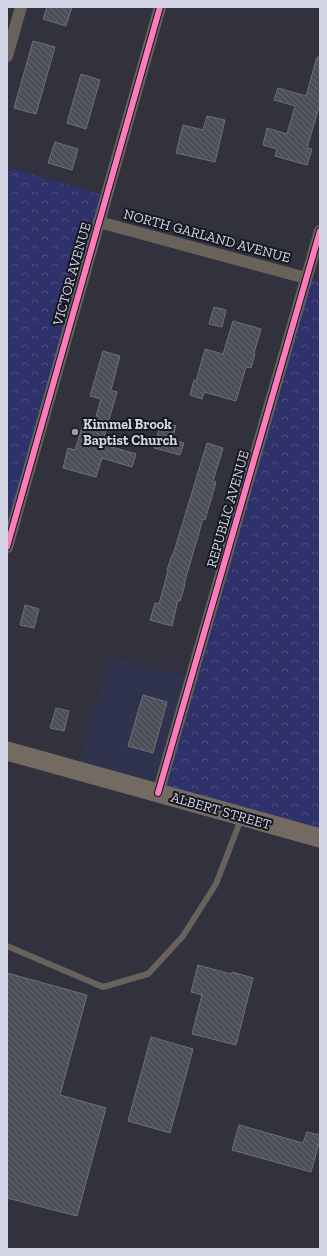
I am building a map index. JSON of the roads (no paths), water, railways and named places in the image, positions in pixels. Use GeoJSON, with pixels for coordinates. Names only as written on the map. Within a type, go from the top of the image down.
{"type":"FeatureCollection","features":[{"type":"Feature","properties":{"kind":"main road","name":"ALBERT STREET"},"geometry":{"type":"LineString","coordinates":[[7,751],[320,838]]}},
{"type":"Feature","properties":{"kind":"street"},"geometry":{"type":"LineString","coordinates":[[7,56],[21,7]]}},
{"type":"Feature","properties":{"kind":"street","name":"VICTOR AVENUE"},"geometry":{"type":"LineString","coordinates":[[7,546],[160,7]]}},
{"type":"Feature","properties":{"kind":"street","name":"NORTH GARLAND AVENUE"},"geometry":{"type":"LineString","coordinates":[[99,222],[306,278]]}},
{"type":"Feature","properties":{"kind":"street","name":"REPUBLIC AVENUE"},"geometry":{"type":"LineString","coordinates":[[158,793],[320,231]]}},
{"type":"Feature","properties":{"kind":"lane"},"geometry":{"type":"LineString","coordinates":[[7,946],[103,987],[148,974],[183,936],[216,884],[242,817]]}},
{"type":"Feature","properties":{"kind":"place","name":"Kimmel Brook Baptist Church"},"geometry":{"type":"Point","coordinates":[75,432]}}]}
